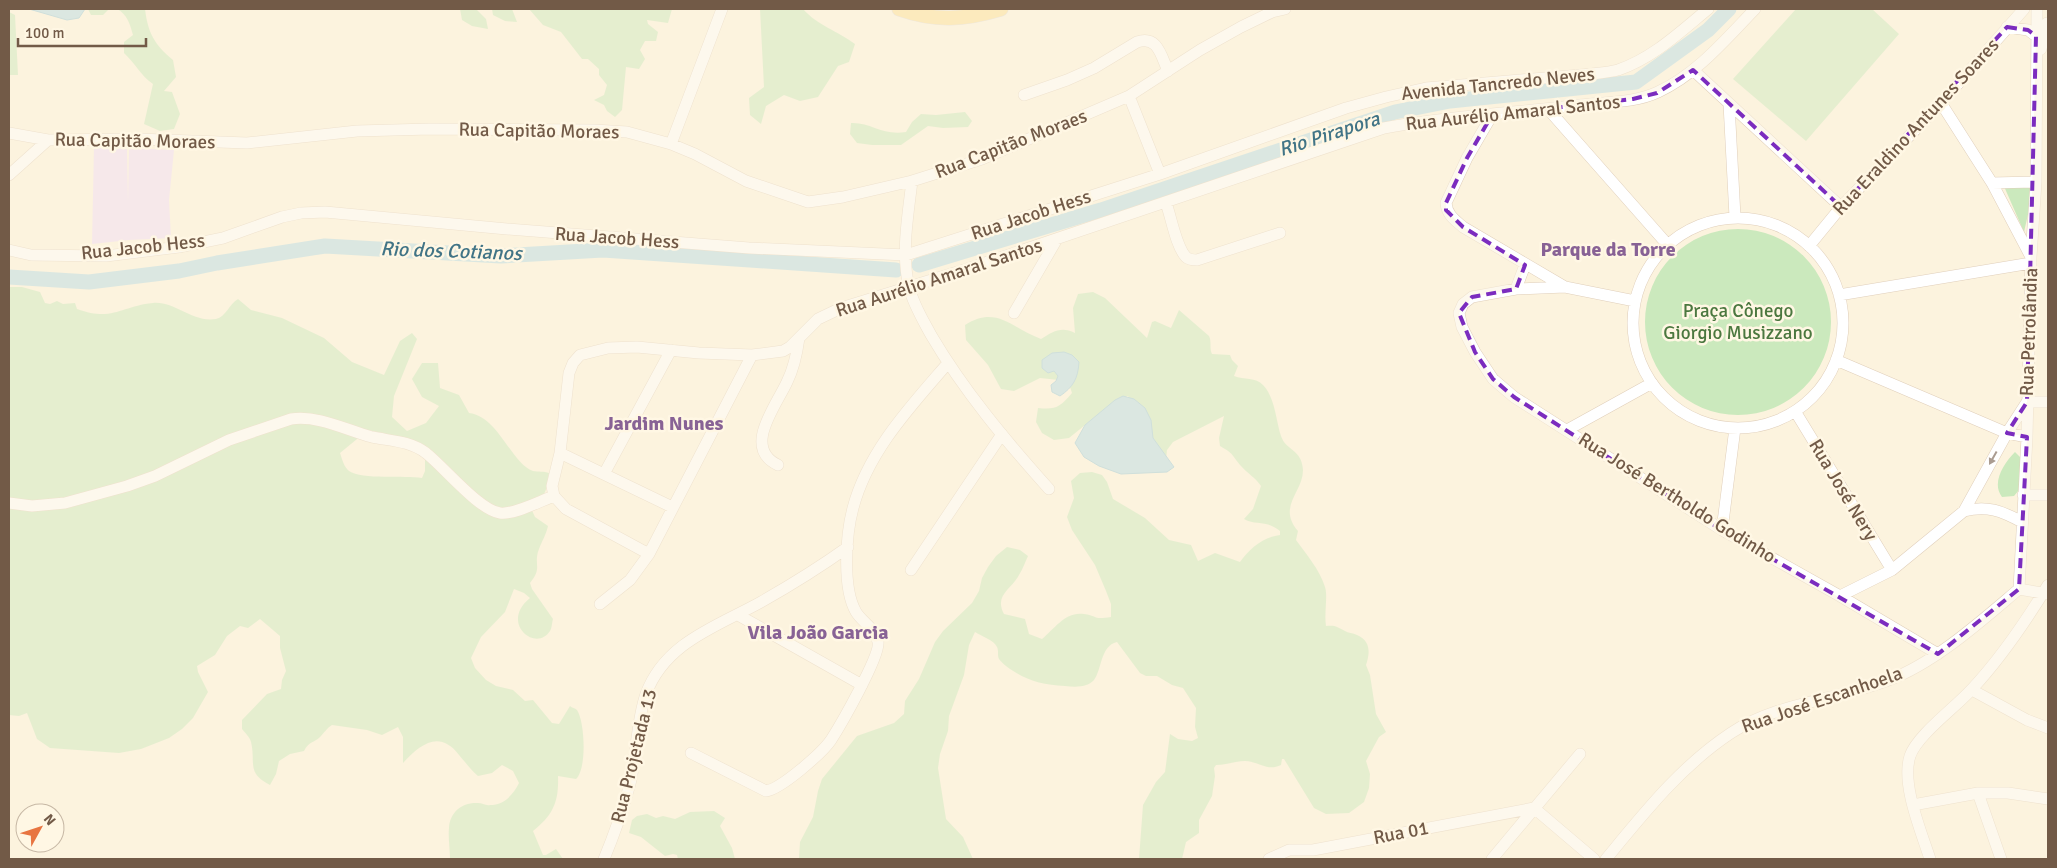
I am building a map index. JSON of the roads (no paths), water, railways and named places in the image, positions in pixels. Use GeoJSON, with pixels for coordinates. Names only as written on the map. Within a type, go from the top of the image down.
{"type":"FeatureCollection","features":[{"type":"Feature","properties":{"kind":"main road"},"geometry":{"type":"LineString","coordinates":[[899,9],[938,19],[973,17],[1001,9]]}},
{"type":"Feature","properties":{"kind":"street"},"geometry":{"type":"LineString","coordinates":[[671,144],[722,9]]}},
{"type":"Feature","properties":{"kind":"street","name":"Rua Capitão Moraes"},"geometry":{"type":"LineString","coordinates":[[9,133],[48,140],[137,139],[247,144],[357,131],[430,129],[594,130],[626,132],[671,144],[696,154],[746,182],[808,202],[843,197],[912,181],[982,159],[1129,96],[1241,27],[1284,9]]}},
{"type":"Feature","properties":{"kind":"street","name":"Avenida Tancredo Neves"},"geometry":{"type":"LineString","coordinates":[[1160,174],[1346,108],[1426,88],[1592,74],[1617,70],[1641,60],[1657,50],[1708,9]]}},
{"type":"Feature","properties":{"kind":"street","name":"Rua Aurélio Amaral Santos"},"geometry":{"type":"LineString","coordinates":[[554,496],[552,486],[560,453],[569,373],[573,363],[580,355],[608,348],[637,347],[752,355],[783,351],[790,347],[818,319],[841,308],[1057,239],[1384,128],[1429,120],[1633,99],[1657,93],[1693,70],[1755,9]]}},
{"type":"Feature","properties":{"kind":"street","name":"Rua Eraldino Antunes Soares"},"geometry":{"type":"LineString","coordinates":[[1809,246],[1841,207],[1942,103],[2024,9]]}},
{"type":"Feature","properties":{"kind":"street"},"geometry":{"type":"LineString","coordinates":[[2036,75],[2047,25],[2037,9]]}},
{"type":"Feature","properties":{"kind":"street"},"geometry":{"type":"LineString","coordinates":[[2036,75],[2037,9]]}},
{"type":"Feature","properties":{"kind":"street"},"geometry":{"type":"LineString","coordinates":[[2007,27],[2028,30],[2036,36]]}},
{"type":"Feature","properties":{"kind":"street"},"geometry":{"type":"LineString","coordinates":[[1024,95],[1080,74],[1145,39],[1156,45],[1168,71]]}},
{"type":"Feature","properties":{"kind":"street"},"geometry":{"type":"LineString","coordinates":[[1693,70],[1841,207]]}},
{"type":"Feature","properties":{"kind":"street","name":"Rua Petrolândia"},"geometry":{"type":"LineString","coordinates":[[2019,589],[2027,437],[2031,260],[2036,182],[2036,75]]}},
{"type":"Feature","properties":{"kind":"street"},"geometry":{"type":"LineString","coordinates":[[1129,96],[1160,174]]}},
{"type":"Feature","properties":{"kind":"street"},"geometry":{"type":"LineString","coordinates":[[1839,295],[2031,260],[1992,183],[1942,103]]}},
{"type":"Feature","properties":{"kind":"street"},"geometry":{"type":"LineString","coordinates":[[1729,104],[1735,217]]}},
{"type":"Feature","properties":{"kind":"street"},"geometry":{"type":"LineString","coordinates":[[1548,109],[1667,244]]}},
{"type":"Feature","properties":{"kind":"street"},"geometry":{"type":"LineString","coordinates":[[1492,115],[1467,158],[1446,203],[1446,210],[1463,227],[1565,287]]}},
{"type":"Feature","properties":{"kind":"street"},"geometry":{"type":"LineString","coordinates":[[9,176],[48,140]]}},
{"type":"Feature","properties":{"kind":"street","name":"Rua Jacob Hess"},"geometry":{"type":"LineString","coordinates":[[9,250],[31,254],[106,256],[179,247],[223,238],[282,217],[301,213],[325,212],[740,247],[906,255],[1160,174]]}},
{"type":"Feature","properties":{"kind":"street"},"geometry":{"type":"LineString","coordinates":[[912,181],[907,221],[906,255],[909,287],[917,310],[948,363],[1002,434],[1049,489]]}},
{"type":"Feature","properties":{"kind":"street"},"geometry":{"type":"LineString","coordinates":[[1992,183],[2036,182]]}},
{"type":"Feature","properties":{"kind":"street"},"geometry":{"type":"LineString","coordinates":[[1166,202],[1182,250],[1187,258],[1192,260],[1280,233]]}},
{"type":"Feature","properties":{"kind":"street"},"geometry":{"type":"LineString","coordinates":[[1735,217],[1759,220],[1777,225],[1794,234],[1809,246],[1822,260],[1832,277],[1839,295],[1842,328],[1836,360],[1831,372],[1816,394],[1795,411],[1767,424],[1735,428],[1708,423],[1682,412],[1660,394],[1638,354],[1633,336],[1632,318],[1635,300],[1646,270],[1667,244],[1693,227],[1708,221],[1735,217]]}},
{"type":"Feature","properties":{"kind":"street"},"geometry":{"type":"LineString","coordinates":[[1014,313],[1057,239]]}},
{"type":"Feature","properties":{"kind":"street"},"geometry":{"type":"LineString","coordinates":[[1526,265],[1516,290],[1565,287],[1635,300]]}},
{"type":"Feature","properties":{"kind":"street","name":"Rua José Bertholdo Godinho"},"geometry":{"type":"LineString","coordinates":[[1516,290],[1472,297],[1463,304],[1459,313],[1462,327],[1475,352],[1493,379],[1514,397],[1722,530],[1840,596],[1938,654]]}},
{"type":"Feature","properties":{"kind":"street"},"geometry":{"type":"LineString","coordinates":[[778,466],[769,461],[762,452],[761,441],[765,427],[794,366],[799,338]]}},
{"type":"Feature","properties":{"kind":"street"},"geometry":{"type":"LineString","coordinates":[[604,474],[671,350]]}},
{"type":"Feature","properties":{"kind":"street"},"geometry":{"type":"LineString","coordinates":[[600,604],[630,580],[649,554],[752,355]]}},
{"type":"Feature","properties":{"kind":"street"},"geometry":{"type":"LineString","coordinates":[[1836,360],[2007,433],[2027,437]]}},
{"type":"Feature","properties":{"kind":"street"},"geometry":{"type":"LineString","coordinates":[[691,753],[761,790],[772,790],[818,755],[831,740],[862,685],[876,655],[879,643],[874,634],[856,613],[849,597],[848,547],[853,508],[868,473],[889,434],[948,363]]}},
{"type":"Feature","properties":{"kind":"street"},"geometry":{"type":"LineString","coordinates":[[1567,430],[1652,382]]}},
{"type":"Feature","properties":{"kind":"street"},"geometry":{"type":"LineString","coordinates":[[1840,596],[1892,570],[1964,511],[2007,433],[2027,402],[2048,402]]}},
{"type":"Feature","properties":{"kind":"street","name":"Rua José Nery"},"geometry":{"type":"LineString","coordinates":[[1795,411],[1892,570]]}},
{"type":"Feature","properties":{"kind":"street"},"geometry":{"type":"LineString","coordinates":[[9,503],[32,506],[65,503],[127,486],[154,476],[229,440],[291,418],[300,417],[313,419],[373,437],[413,445],[426,453],[484,507],[493,511],[509,513],[554,496],[566,508],[649,554]]}},
{"type":"Feature","properties":{"kind":"street"},"geometry":{"type":"LineString","coordinates":[[1722,530],[1735,428]]}},
{"type":"Feature","properties":{"kind":"street"},"geometry":{"type":"LineString","coordinates":[[911,570],[1002,434]]}},
{"type":"Feature","properties":{"kind":"street"},"geometry":{"type":"LineString","coordinates":[[560,453],[672,507]]}},
{"type":"Feature","properties":{"kind":"street"},"geometry":{"type":"LineString","coordinates":[[2023,495],[2048,495]]}},
{"type":"Feature","properties":{"kind":"street"},"geometry":{"type":"LineString","coordinates":[[1964,511],[1990,508],[2022,522]]}},
{"type":"Feature","properties":{"kind":"street","name":"Rua Projetada 13"},"geometry":{"type":"LineString","coordinates":[[604,859],[630,783],[646,694],[658,669],[694,636],[738,615],[810,573],[848,547]]}},
{"type":"Feature","properties":{"kind":"street"},"geometry":{"type":"LineString","coordinates":[[2019,589],[2046,591]]}},
{"type":"Feature","properties":{"kind":"street","name":"Rua José Escanhoela"},"geometry":{"type":"LineString","coordinates":[[1606,859],[1650,806],[1693,761],[1732,732],[1768,715],[1891,680],[1938,654],[2019,589]]}},
{"type":"Feature","properties":{"kind":"street"},"geometry":{"type":"LineString","coordinates":[[1930,859],[1914,806],[1907,774],[1910,755],[1921,739],[1972,690],[2010,642],[2046,591]]}},
{"type":"Feature","properties":{"kind":"street"},"geometry":{"type":"LineString","coordinates":[[738,615],[862,685]]}},
{"type":"Feature","properties":{"kind":"street"},"geometry":{"type":"LineString","coordinates":[[1972,690],[2027,720],[2048,728]]}},
{"type":"Feature","properties":{"kind":"street"},"geometry":{"type":"LineString","coordinates":[[1492,859],[1580,754]]}},
{"type":"Feature","properties":{"kind":"street"},"geometry":{"type":"LineString","coordinates":[[1914,806],[1978,793],[2008,793],[2048,799]]}},
{"type":"Feature","properties":{"kind":"street"},"geometry":{"type":"LineString","coordinates":[[1978,793],[2001,859]]}},
{"type":"Feature","properties":{"kind":"street"},"geometry":{"type":"LineString","coordinates":[[1534,808],[1594,859]]}},
{"type":"Feature","properties":{"kind":"street","name":"Rua 01"},"geometry":{"type":"LineString","coordinates":[[1269,859],[1289,850],[1313,850],[1534,808]]}},
{"type":"Feature","properties":{"kind":"water"},"geometry":{"type":"Polygon","coordinates":[[[29,9],[85,9],[79,18],[67,20],[29,9]]]}},
{"type":"Feature","properties":{"kind":"water"},"geometry":{"type":"Polygon","coordinates":[[[1064,352],[1072,355],[1079,362],[1074,382],[1060,396],[1052,392],[1051,385],[1058,376],[1054,371],[1048,373],[1042,368],[1042,360],[1052,353],[1064,352]]]}},
{"type":"Feature","properties":{"kind":"water"},"geometry":{"type":"Polygon","coordinates":[[[1123,396],[1134,399],[1145,408],[1151,420],[1153,438],[1174,467],[1167,472],[1121,474],[1099,466],[1084,457],[1075,443],[1085,425],[1115,400],[1123,396]]]}},
{"type":"Feature","properties":{"kind":"waterway","name":"Rio Pirapora"},"geometry":{"type":"LineString","coordinates":[[919,265],[1101,210],[1395,112],[1450,101],[1636,82],[1708,30],[1729,9]]}},
{"type":"Feature","properties":{"kind":"waterway","name":"Rio dos Cotianos"},"geometry":{"type":"LineString","coordinates":[[9,277],[89,282],[179,271],[325,246],[501,256],[603,250],[896,270]]}},
{"type":"Feature","properties":{"kind":"district","name":"Parque da Torre"},"geometry":{"type":"Point","coordinates":[1608,249]}},
{"type":"Feature","properties":{"kind":"district","name":"Jardim Nunes"},"geometry":{"type":"Point","coordinates":[664,423]}},
{"type":"Feature","properties":{"kind":"district","name":"Vila João Garcia"},"geometry":{"type":"Point","coordinates":[818,632]}},
{"type":"Feature","properties":{"kind":"park label","name":"Praça Cônego Giorgio Musizzano"},"geometry":{"type":"Point","coordinates":[1738,322]}}]}
